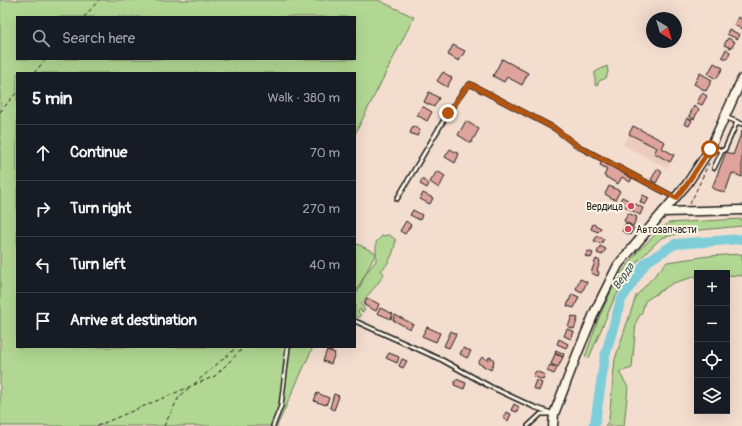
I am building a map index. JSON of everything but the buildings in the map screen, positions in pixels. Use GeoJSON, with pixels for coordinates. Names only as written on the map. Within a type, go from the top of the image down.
{"type":"FeatureCollection","features":[{"type":"Feature","properties":{"kind":"street"},"geometry":{"type":"LineString","coordinates":[[553,426],[554,414],[595,310],[618,265],[687,184],[711,146],[742,79]]}},
{"type":"Feature","properties":{"kind":"street"},"geometry":{"type":"LineString","coordinates":[[663,212],[742,210]]}},
{"type":"Feature","properties":{"kind":"lane"},"geometry":{"type":"LineString","coordinates":[[397,199],[448,113],[470,84],[554,128],[576,145],[676,198]]}},
{"type":"Feature","properties":{"kind":"lane"},"geometry":{"type":"LineString","coordinates":[[724,117],[742,124]]}},
{"type":"Feature","properties":{"kind":"lane"},"geometry":{"type":"LineString","coordinates":[[714,168],[722,151],[725,149],[737,122]]}},
{"type":"Feature","properties":{"kind":"lane"},"geometry":{"type":"LineString","coordinates":[[711,146],[722,151]]}},
{"type":"Feature","properties":{"kind":"lane"},"geometry":{"type":"LineString","coordinates":[[356,321],[442,360],[534,407],[554,414]]}},
{"type":"Feature","properties":{"kind":"lane"},"geometry":{"type":"LineString","coordinates":[[273,426],[281,406],[288,348]]}},
{"type":"Feature","properties":{"kind":"lane"},"geometry":{"type":"LineString","coordinates":[[528,426],[541,414],[554,414]]}},
{"type":"Feature","properties":{"kind":"path"},"geometry":{"type":"LineString","coordinates":[[85,16],[99,0]]}},
{"type":"Feature","properties":{"kind":"path"},"geometry":{"type":"LineString","coordinates":[[35,72],[45,60]]}},
{"type":"Feature","properties":{"kind":"path"},"geometry":{"type":"LineString","coordinates":[[0,112],[16,93]]}},
{"type":"Feature","properties":{"kind":"path"},"geometry":{"type":"LineString","coordinates":[[688,207],[710,162]]}},
{"type":"Feature","properties":{"kind":"path"},"geometry":{"type":"LineString","coordinates":[[164,426],[179,397],[236,348]]}},
{"type":"Feature","properties":{"kind":"path"},"geometry":{"type":"LineString","coordinates":[[97,426],[215,376],[243,348]]}},
{"type":"Feature","properties":{"kind":"shaded area"},"geometry":{"type":"Polygon","coordinates":[[[629,134],[657,148],[654,154],[670,162],[667,168],[623,145],[629,134]]]}},
{"type":"Feature","properties":{"kind":"green space"},"geometry":{"type":"Polygon","coordinates":[[[0,0],[378,0],[414,17],[356,132],[356,72],[16,72],[16,348],[313,348],[277,426],[0,426],[0,0]]]}},
{"type":"Feature","properties":{"kind":"green space"},"geometry":{"type":"Polygon","coordinates":[[[607,66],[608,72],[606,78],[599,81],[597,86],[595,85],[595,72],[607,66]]]}},
{"type":"Feature","properties":{"kind":"green space"},"geometry":{"type":"Polygon","coordinates":[[[742,219],[742,226],[690,231],[661,238],[637,262],[614,299],[589,358],[585,357],[598,320],[616,280],[640,249],[668,223],[742,219]]]}},
{"type":"Feature","properties":{"kind":"green space"},"geometry":{"type":"Polygon","coordinates":[[[389,235],[395,239],[395,247],[386,265],[381,270],[384,274],[382,278],[361,304],[365,310],[362,312],[360,309],[358,312],[360,317],[356,317],[356,295],[366,273],[376,261],[376,242],[382,236],[389,235]]]}},
{"type":"Feature","properties":{"kind":"green space"},"geometry":{"type":"Polygon","coordinates":[[[356,243],[376,253],[356,292],[356,243]]]}},
{"type":"Feature","properties":{"kind":"green space"},"geometry":{"type":"Polygon","coordinates":[[[742,254],[742,276],[730,275],[730,270],[694,270],[694,277],[673,283],[645,301],[642,312],[636,322],[632,368],[619,372],[628,387],[624,426],[605,426],[609,420],[615,359],[636,296],[667,262],[709,256],[742,254]]]}},
{"type":"Feature","properties":{"kind":"waterway","name":"Вёрда"},"geometry":{"type":"LineString","coordinates":[[593,426],[595,423],[605,356],[621,300],[646,262],[675,244],[742,239]]}},
{"type":"Feature","properties":{"kind":"place","name":"Вердица"},"geometry":{"type":"Point","coordinates":[631,206]}},
{"type":"Feature","properties":{"kind":"place","name":"Автозапчасти"},"geometry":{"type":"Point","coordinates":[628,229]}},
{"type":"Feature","properties":{"kind":"route"},"geometry":{"type":"LineString","coordinates":[[448,113],[470,84],[554,128],[576,145],[676,198],[710,149]]}}]}
